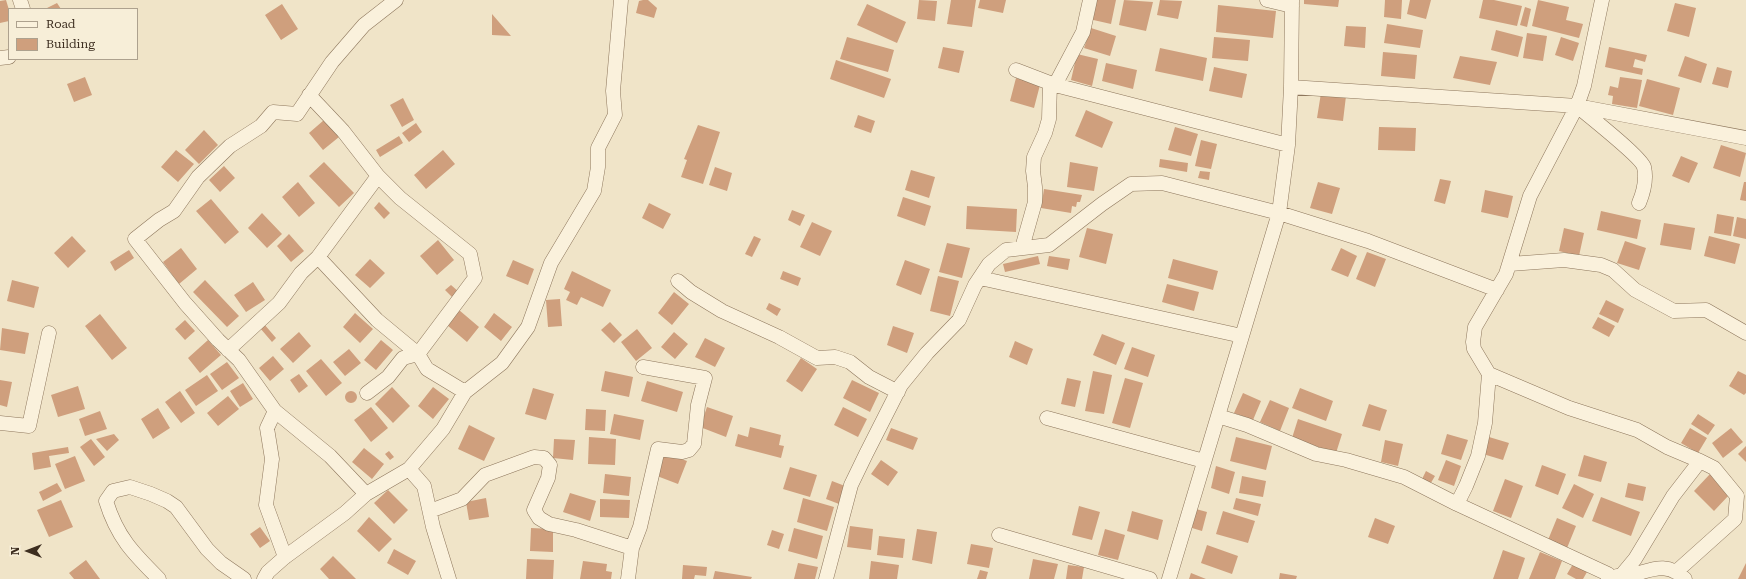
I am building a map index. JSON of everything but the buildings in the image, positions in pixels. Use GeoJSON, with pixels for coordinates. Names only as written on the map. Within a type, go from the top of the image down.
{"type":"FeatureCollection","features":[{"type":"Feature","properties":{"kind":"street"},"geometry":{"type":"LineString","coordinates":[[366,494],[330,456],[275,411],[238,360],[185,303],[135,240],[159,220],[174,211],[198,177],[230,146],[260,126],[273,112],[297,114],[332,62],[364,25],[396,0]]}},
{"type":"Feature","properties":{"kind":"street"},"geometry":{"type":"LineString","coordinates":[[264,579],[268,572],[285,557],[310,540],[366,494],[410,469],[443,429],[465,392],[502,363],[528,327],[551,263],[594,191],[598,167],[598,148],[615,115],[613,91],[621,0]]}},
{"type":"Feature","properties":{"kind":"street"},"geometry":{"type":"LineString","coordinates":[[1022,248],[1035,202],[1033,170],[1034,157],[1045,133],[1049,119],[1052,84],[1083,32],[1090,0]]}},
{"type":"Feature","properties":{"kind":"street"},"geometry":{"type":"LineString","coordinates":[[1169,579],[1279,214],[1288,145],[1291,87],[1292,3],[1267,0]]}},
{"type":"Feature","properties":{"kind":"street"},"geometry":{"type":"LineString","coordinates":[[1457,504],[1478,456],[1485,423],[1489,374],[1474,349],[1472,342],[1475,327],[1497,290],[1510,264],[1530,196],[1577,106],[1584,86],[1602,0]]}},
{"type":"Feature","properties":{"kind":"street"},"geometry":{"type":"LineString","coordinates":[[1016,70],[1052,84],[1288,145]]}},
{"type":"Feature","properties":{"kind":"street"},"geometry":{"type":"LineString","coordinates":[[1291,87],[1577,106],[1746,138]]}},
{"type":"Feature","properties":{"kind":"street"},"geometry":{"type":"LineString","coordinates":[[309,95],[343,131],[378,176],[400,198],[470,254],[474,268],[475,278],[418,354],[403,358],[388,377],[367,393]]}},
{"type":"Feature","properties":{"kind":"street"},"geometry":{"type":"LineString","coordinates":[[1577,106],[1635,155],[1644,165],[1645,189],[1639,203]]}},
{"type":"Feature","properties":{"kind":"street"},"geometry":{"type":"LineString","coordinates":[[228,350],[279,303],[301,273],[318,257],[378,176]]}},
{"type":"Feature","properties":{"kind":"street"},"geometry":{"type":"LineString","coordinates":[[826,579],[851,485],[898,392],[927,353],[959,320],[980,278],[989,264],[1006,250],[1049,245],[1102,204],[1131,184],[1162,183],[1279,214],[1368,241],[1497,290]]}},
{"type":"Feature","properties":{"kind":"street"},"geometry":{"type":"LineString","coordinates":[[318,257],[377,320],[418,354],[427,369],[439,374],[465,392]]}},
{"type":"Feature","properties":{"kind":"street"},"geometry":{"type":"LineString","coordinates":[[1510,264],[1564,260],[1601,265],[1613,270],[1635,290],[1674,312],[1706,310],[1746,333]]}},
{"type":"Feature","properties":{"kind":"street"},"geometry":{"type":"LineString","coordinates":[[980,278],[1242,336]]}},
{"type":"Feature","properties":{"kind":"street"},"geometry":{"type":"LineString","coordinates":[[678,281],[691,292],[722,312],[779,338],[817,358],[836,356],[850,362],[869,377],[898,392]]}},
{"type":"Feature","properties":{"kind":"street"},"geometry":{"type":"LineString","coordinates":[[0,423],[29,426],[49,333]]}},
{"type":"Feature","properties":{"kind":"street"},"geometry":{"type":"LineString","coordinates":[[628,579],[632,548],[640,527],[658,449],[682,452],[689,450],[694,444],[698,405],[705,378],[643,367]]}},
{"type":"Feature","properties":{"kind":"street"},"geometry":{"type":"LineString","coordinates":[[1218,416],[1247,425],[1316,454],[1346,460],[1404,477],[1457,504],[1612,577],[1654,569],[1681,575],[1735,519],[1737,496],[1714,468],[1637,430],[1569,408],[1489,374]]}},
{"type":"Feature","properties":{"kind":"street"},"geometry":{"type":"LineString","coordinates":[[275,411],[267,428],[272,459],[266,506],[285,557]]}},
{"type":"Feature","properties":{"kind":"street"},"geometry":{"type":"LineString","coordinates":[[1046,418],[1204,462]]}},
{"type":"Feature","properties":{"kind":"street"},"geometry":{"type":"LineString","coordinates":[[430,511],[462,498],[485,475],[534,457],[544,458],[550,465],[548,478],[534,510],[539,518],[549,524],[576,530],[632,548]]}},
{"type":"Feature","properties":{"kind":"street"},"geometry":{"type":"LineString","coordinates":[[1612,577],[1635,559],[1673,496],[1700,461]]}},
{"type":"Feature","properties":{"kind":"street"},"geometry":{"type":"LineString","coordinates":[[410,469],[424,486],[449,579]]}},
{"type":"Feature","properties":{"kind":"street"},"geometry":{"type":"LineString","coordinates":[[159,579],[131,551],[113,522],[106,501],[113,491],[130,488],[151,494],[176,507],[207,550],[221,563],[244,579]]}},
{"type":"Feature","properties":{"kind":"street"},"geometry":{"type":"LineString","coordinates":[[999,534],[1150,579]]}}]}
